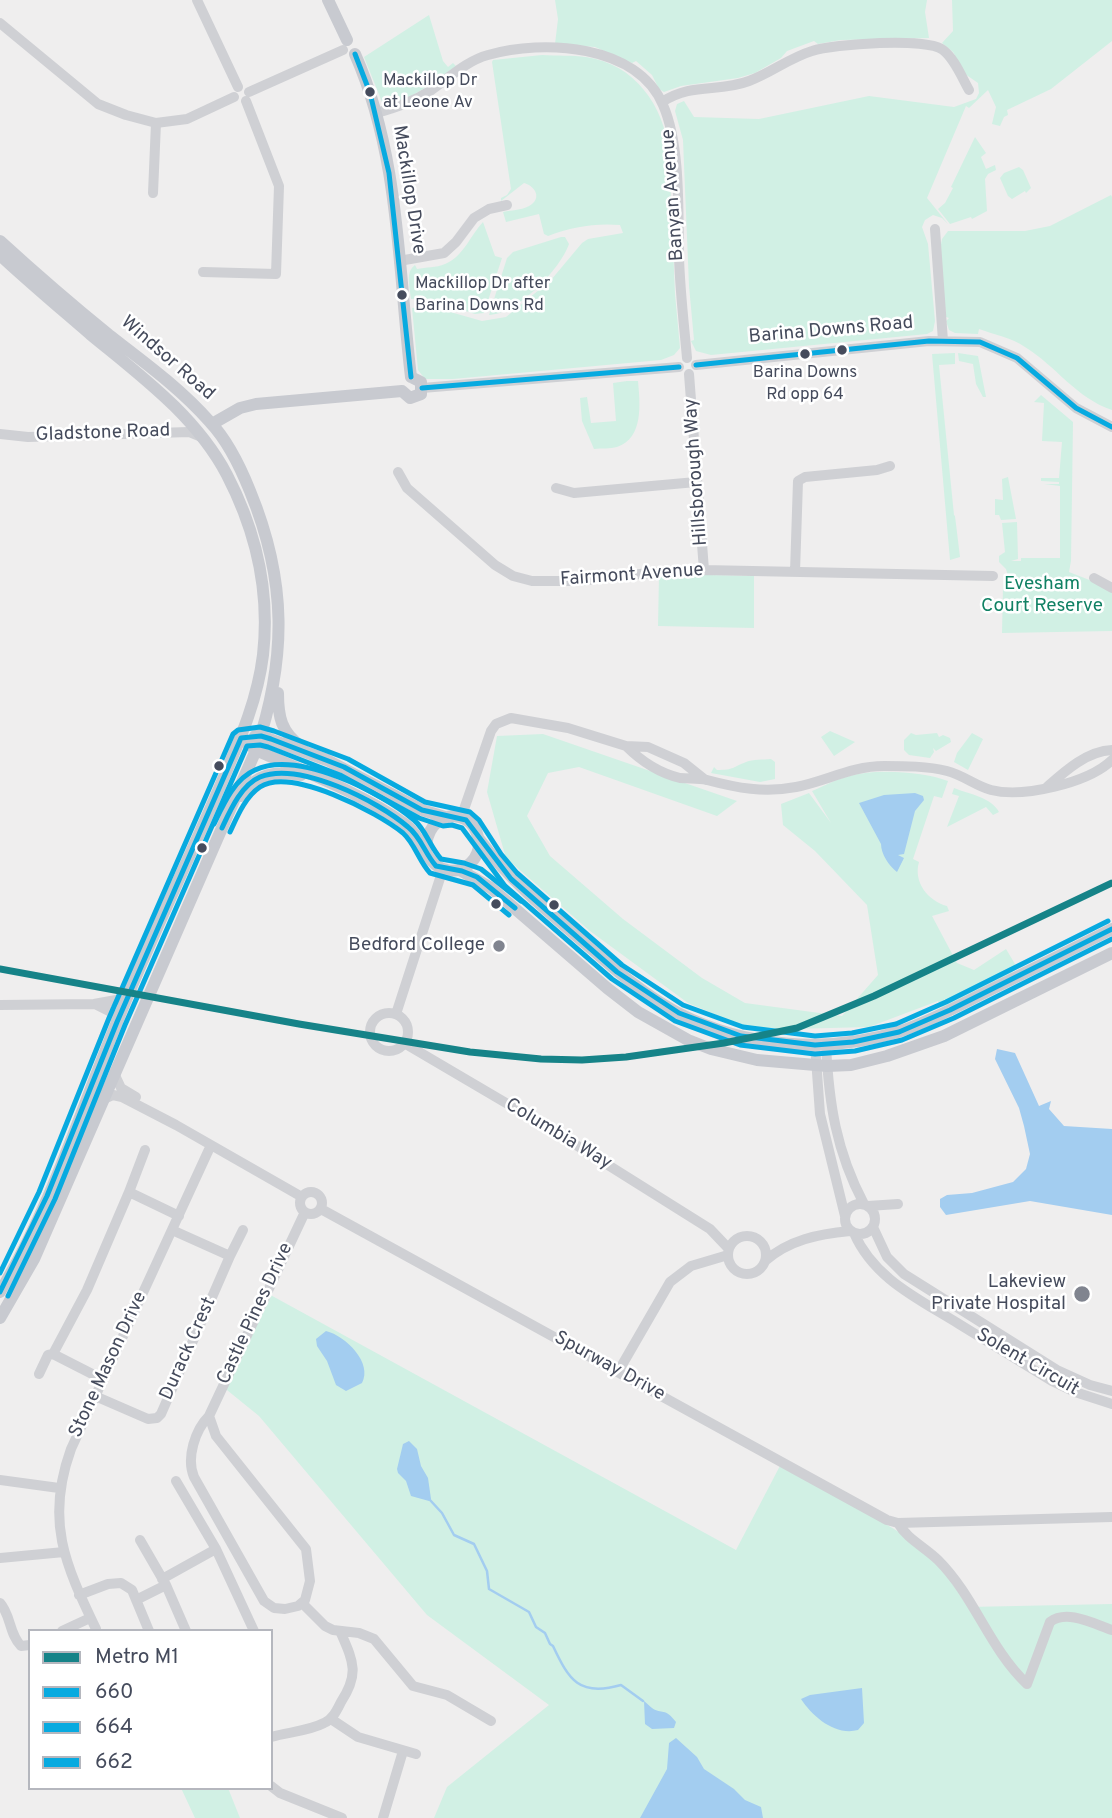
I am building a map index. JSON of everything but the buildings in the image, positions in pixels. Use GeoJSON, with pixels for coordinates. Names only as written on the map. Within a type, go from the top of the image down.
{"type":"FeatureCollection","features":[{"type":"Feature","properties":{"kind":"main road","name":"Mackillop Drive"},"geometry":{"type":"LineString","coordinates":[[328,0],[348,48],[367,81],[376,113],[389,173],[411,377]]}},
{"type":"Feature","properties":{"kind":"main road","name":"Windsor Road"},"geometry":{"type":"LineString","coordinates":[[0,241],[107,333],[166,379],[212,424],[245,479],[271,555],[279,610],[277,660],[271,699],[256,750],[34,1259],[0,1318]]}},
{"type":"Feature","properties":{"kind":"main road","name":"Windsor Road"},"geometry":{"type":"LineString","coordinates":[[0,255],[163,395],[204,440],[225,473],[250,531],[264,590],[265,612],[263,658],[252,710],[127,998],[61,1165],[0,1292]]}},
{"type":"Feature","properties":{"kind":"main road"},"geometry":{"type":"LineString","coordinates":[[411,377],[418,380],[422,388],[421,394],[413,398],[404,395],[402,391],[404,381],[411,377]]}},
{"type":"Feature","properties":{"kind":"main road"},"geometry":{"type":"LineString","coordinates":[[225,473],[211,432],[212,424],[240,408],[256,404],[402,391]]}},
{"type":"Feature","properties":{"kind":"main road"},"geometry":{"type":"LineString","coordinates":[[277,660],[277,705],[282,727],[296,743],[422,810],[444,817],[461,818],[472,825],[479,839],[511,878],[617,972],[661,1003],[702,1023],[741,1036],[820,1045],[877,1037],[916,1026],[1112,929]]}},
{"type":"Feature","properties":{"kind":"main road"},"geometry":{"type":"LineString","coordinates":[[241,738],[261,736],[327,760]]}},
{"type":"Feature","properties":{"kind":"main road"},"geometry":{"type":"LineString","coordinates":[[241,738],[256,750],[388,813],[414,832],[429,859],[443,869],[460,870],[482,881],[607,988],[662,1027],[699,1044],[733,1055],[821,1066],[868,1062],[934,1040],[1112,953]]}},
{"type":"Feature","properties":{"kind":"main road"},"geometry":{"type":"LineString","coordinates":[[227,816],[248,786],[263,775],[285,773],[318,779]]}},
{"type":"Feature","properties":{"kind":"main road"},"geometry":{"type":"LineString","coordinates":[[426,851],[425,838],[429,830],[444,817]]}},
{"type":"Feature","properties":{"kind":"main road"},"geometry":{"type":"LineString","coordinates":[[460,870],[474,860],[479,839]]}},
{"type":"Feature","properties":{"kind":"street"},"geometry":{"type":"LineString","coordinates":[[197,0],[236,92]]}},
{"type":"Feature","properties":{"kind":"street"},"geometry":{"type":"LineString","coordinates":[[0,23],[98,104],[156,123],[187,118],[246,88],[279,186],[276,274],[203,272]]}},
{"type":"Feature","properties":{"kind":"street"},"geometry":{"type":"LineString","coordinates":[[662,102],[686,90],[749,81],[811,51],[851,45],[925,43],[938,46],[951,59],[969,90]]}},
{"type":"Feature","properties":{"kind":"street"},"geometry":{"type":"LineString","coordinates":[[247,96],[348,48]]}},
{"type":"Feature","properties":{"kind":"street","name":"Banyan Avenue"},"geometry":{"type":"LineString","coordinates":[[376,113],[414,100],[470,62],[486,55],[538,49],[581,50],[615,60],[644,79],[662,102],[671,127],[680,292],[687,358]]}},
{"type":"Feature","properties":{"kind":"street"},"geometry":{"type":"LineString","coordinates":[[153,193],[156,123]]}},
{"type":"Feature","properties":{"kind":"street"},"geometry":{"type":"LineString","coordinates":[[400,261],[444,253],[474,218],[489,209],[507,205]]}},
{"type":"Feature","properties":{"kind":"street"},"geometry":{"type":"LineString","coordinates":[[934,229],[943,341]]}},
{"type":"Feature","properties":{"kind":"street","name":"Barina Downs Road"},"geometry":{"type":"LineString","coordinates":[[696,365],[943,341],[980,342],[1003,350],[1024,363],[1076,408],[1112,427]]}},
{"type":"Feature","properties":{"kind":"street"},"geometry":{"type":"LineString","coordinates":[[687,358],[692,359],[696,365],[695,370],[689,374],[683,373],[680,367],[682,360],[687,358]]}},
{"type":"Feature","properties":{"kind":"street"},"geometry":{"type":"LineString","coordinates":[[422,388],[680,367]]}},
{"type":"Feature","properties":{"kind":"street","name":"Hillsborough Way"},"geometry":{"type":"LineString","coordinates":[[689,374],[704,570]]}},
{"type":"Feature","properties":{"kind":"street","name":"Gladstone Road"},"geometry":{"type":"LineString","coordinates":[[0,434],[28,437],[189,432],[204,440]]}},
{"type":"Feature","properties":{"kind":"street"},"geometry":{"type":"LineString","coordinates":[[795,572],[798,481],[805,477],[877,470],[890,466]]}},
{"type":"Feature","properties":{"kind":"street","name":"Fairmont Avenue"},"geometry":{"type":"LineString","coordinates":[[398,472],[407,488],[495,565],[513,576],[533,581],[568,581],[704,570],[993,576]]}},
{"type":"Feature","properties":{"kind":"street"},"geometry":{"type":"LineString","coordinates":[[556,488],[574,493],[696,482]]}},
{"type":"Feature","properties":{"kind":"street"},"geometry":{"type":"LineString","coordinates":[[1094,578],[1112,588]]}},
{"type":"Feature","properties":{"kind":"street"},"geometry":{"type":"LineString","coordinates":[[461,818],[486,741],[496,724],[503,720],[521,718],[626,746],[648,747],[684,763],[704,780]]}},
{"type":"Feature","properties":{"kind":"street"},"geometry":{"type":"LineString","coordinates":[[626,746],[642,763],[678,777],[729,787],[773,790],[813,783],[860,768],[884,766],[947,771],[978,786],[1016,792],[1073,783],[1106,766],[1112,760]]}},
{"type":"Feature","properties":{"kind":"street"},"geometry":{"type":"LineString","coordinates":[[1046,787],[1066,769],[1102,750],[1112,750]]}},
{"type":"Feature","properties":{"kind":"street"},"geometry":{"type":"LineString","coordinates":[[396,1014],[443,869]]}},
{"type":"Feature","properties":{"kind":"street"},"geometry":{"type":"LineString","coordinates":[[0,1005],[94,1004],[127,998]]}},
{"type":"Feature","properties":{"kind":"street"},"geometry":{"type":"LineString","coordinates":[[94,1004],[111,1012],[117,1022]]}},
{"type":"Feature","properties":{"kind":"street"},"geometry":{"type":"LineString","coordinates":[[396,1014],[407,1027],[408,1034],[404,1043],[395,1050],[383,1049],[374,1043],[370,1035],[373,1023],[379,1016],[396,1014]]}},
{"type":"Feature","properties":{"kind":"street","name":"Columbia Way"},"geometry":{"type":"LineString","coordinates":[[404,1043],[557,1133],[710,1229],[736,1240]]}},
{"type":"Feature","properties":{"kind":"street"},"geometry":{"type":"LineString","coordinates":[[820,1045],[822,1127],[845,1218],[852,1232]]}},
{"type":"Feature","properties":{"kind":"street"},"geometry":{"type":"LineString","coordinates":[[821,1066],[848,1171],[875,1216],[874,1224]]}},
{"type":"Feature","properties":{"kind":"street"},"geometry":{"type":"LineString","coordinates":[[114,1073],[121,1088],[165,1114],[176,1125]]}},
{"type":"Feature","properties":{"kind":"street"},"geometry":{"type":"LineString","coordinates":[[102,1100],[118,1095],[302,1197]]}},
{"type":"Feature","properties":{"kind":"street","name":"Stone Mason Drive"},"geometry":{"type":"LineString","coordinates":[[96,1629],[79,1595],[64,1552],[57,1508],[59,1488],[71,1449],[94,1396],[211,1145]]}},
{"type":"Feature","properties":{"kind":"street"},"geometry":{"type":"LineString","coordinates":[[39,1374],[48,1355],[53,1354],[87,1290],[145,1150]]}},
{"type":"Feature","properties":{"kind":"street"},"geometry":{"type":"LineString","coordinates":[[129,1192],[179,1216]]}},
{"type":"Feature","properties":{"kind":"street"},"geometry":{"type":"LineString","coordinates":[[308,1192],[316,1193],[321,1198],[321,1209],[315,1213],[305,1212],[301,1207],[302,1197],[308,1192]]}},
{"type":"Feature","properties":{"kind":"street"},"geometry":{"type":"LineString","coordinates":[[728,1252],[732,1267],[743,1274],[758,1270],[765,1261],[787,1245],[820,1234],[845,1218],[854,1205],[898,1204],[865,1234],[820,1234]]}},
{"type":"Feature","properties":{"kind":"street","name":"Spurway Drive"},"geometry":{"type":"LineString","coordinates":[[321,1209],[887,1520],[898,1522],[1112,1517]]}},
{"type":"Feature","properties":{"kind":"street","name":"Castle Pines Drive"},"geometry":{"type":"LineString","coordinates":[[302,1603],[279,1609],[264,1601],[194,1477],[190,1465],[191,1454],[204,1421],[209,1416],[305,1212]]}},
{"type":"Feature","properties":{"kind":"street","name":"Solent Circuit"},"geometry":{"type":"LineString","coordinates":[[874,1224],[887,1257],[898,1270],[1071,1377],[1112,1391]]}},
{"type":"Feature","properties":{"kind":"street","name":"Columbia Way"},"geometry":{"type":"LineString","coordinates":[[710,1229],[728,1252]]}},
{"type":"Feature","properties":{"kind":"street"},"geometry":{"type":"LineString","coordinates":[[172,1230],[230,1256]]}},
{"type":"Feature","properties":{"kind":"street","name":"Durack Crest"},"geometry":{"type":"LineString","coordinates":[[94,1396],[148,1419],[157,1418],[161,1414],[243,1230]]}},
{"type":"Feature","properties":{"kind":"street","name":"Solent Circuit"},"geometry":{"type":"LineString","coordinates":[[852,1232],[878,1269],[902,1289],[1052,1381],[1112,1404]]}},
{"type":"Feature","properties":{"kind":"street"},"geometry":{"type":"LineString","coordinates":[[618,1372],[670,1282],[691,1266],[728,1252],[736,1240],[748,1236],[787,1245]]}},
{"type":"Feature","properties":{"kind":"street"},"geometry":{"type":"LineString","coordinates":[[759,1240],[765,1250],[765,1261]]}},
{"type":"Feature","properties":{"kind":"street"},"geometry":{"type":"LineString","coordinates":[[53,1354],[103,1379]]}},
{"type":"Feature","properties":{"kind":"street"},"geometry":{"type":"LineString","coordinates":[[209,1416],[215,1436],[306,1549],[310,1581],[308,1596],[302,1603],[325,1626],[374,1639],[413,1686],[447,1695],[491,1721]]}},
{"type":"Feature","properties":{"kind":"street"},"geometry":{"type":"LineString","coordinates":[[0,1480],[59,1488]]}},
{"type":"Feature","properties":{"kind":"street"},"geometry":{"type":"LineString","coordinates":[[176,1481],[216,1549],[253,1629]]}},
{"type":"Feature","properties":{"kind":"street","name":"Spurway Drive"},"geometry":{"type":"LineString","coordinates":[[898,1522],[904,1532],[936,1558],[972,1601],[995,1646],[1027,1684],[1050,1622],[1056,1617],[1074,1617],[1112,1630]]}},
{"type":"Feature","properties":{"kind":"street"},"geometry":{"type":"LineString","coordinates":[[140,1540],[164,1582],[185,1629]]}},
{"type":"Feature","properties":{"kind":"street"},"geometry":{"type":"LineString","coordinates":[[136,1600],[216,1549]]}},
{"type":"Feature","properties":{"kind":"street"},"geometry":{"type":"LineString","coordinates":[[0,1558],[64,1552]]}},
{"type":"Feature","properties":{"kind":"street"},"geometry":{"type":"LineString","coordinates":[[79,1595],[108,1584],[121,1583],[132,1590],[148,1629]]}},
{"type":"Feature","properties":{"kind":"street"},"geometry":{"type":"LineString","coordinates":[[0,1603],[5,1608],[15,1640],[21,1646],[28,1645]]}},
{"type":"Feature","properties":{"kind":"street"},"geometry":{"type":"LineString","coordinates":[[66,1629],[90,1618]]}},
{"type":"Feature","properties":{"kind":"street"},"geometry":{"type":"LineString","coordinates":[[273,1736],[323,1724],[331,1718],[349,1690],[353,1680],[352,1657],[340,1631]]}},
{"type":"Feature","properties":{"kind":"street"},"geometry":{"type":"LineString","coordinates":[[331,1718],[358,1737],[416,1754]]}},
{"type":"Feature","properties":{"kind":"street"},"geometry":{"type":"LineString","coordinates":[[383,1818],[402,1751]]}},
{"type":"Feature","properties":{"kind":"street"},"geometry":{"type":"LineString","coordinates":[[273,1788],[280,1793],[342,1818]]}},
{"type":"Feature","properties":{"kind":"green space"},"geometry":{"type":"Polygon","coordinates":[[[555,0],[927,0],[925,12],[929,38],[841,40],[818,44],[814,41],[787,51],[781,58],[755,73],[681,86],[664,92],[659,89],[652,75],[636,61],[632,63],[595,47],[555,44],[558,19],[555,0]]]}},
{"type":"Feature","properties":{"kind":"green space"},"geometry":{"type":"Polygon","coordinates":[[[952,0],[1112,0],[1112,41],[1051,89],[1007,110],[1008,115],[1000,126],[992,124],[996,107],[988,90],[969,108],[966,106],[927,198],[948,224],[933,215],[925,220],[922,227],[928,244],[935,321],[933,331],[927,334],[711,355],[696,351],[691,341],[694,340],[683,140],[675,111],[677,104],[684,101],[694,117],[759,119],[869,96],[954,107],[976,99],[979,93],[978,83],[965,74],[953,52],[942,43],[953,31],[952,0]]]}},
{"type":"Feature","properties":{"kind":"green space"},"geometry":{"type":"Polygon","coordinates":[[[429,15],[443,61],[448,67],[453,63],[456,66],[400,101],[382,102],[364,57],[429,15]]]}},
{"type":"Feature","properties":{"kind":"green space"},"geometry":{"type":"Polygon","coordinates":[[[542,55],[586,57],[619,68],[644,90],[661,119],[669,152],[680,348],[674,355],[661,360],[453,379],[425,379],[418,370],[412,308],[429,306],[482,321],[506,317],[551,280],[582,243],[588,239],[623,233],[620,225],[592,225],[548,236],[544,234],[539,214],[506,222],[503,212],[529,206],[535,201],[536,194],[533,188],[524,183],[501,201],[511,189],[492,62],[542,55]]]}},
{"type":"Feature","properties":{"kind":"green space"},"geometry":{"type":"Polygon","coordinates":[[[975,137],[986,153],[981,157],[986,169],[995,165],[996,170],[985,179],[987,211],[972,219],[971,217],[950,224],[938,209],[945,203],[953,188],[951,187],[975,137]]]}},
{"type":"Feature","properties":{"kind":"green space"},"geometry":{"type":"Polygon","coordinates":[[[1019,167],[1031,188],[1012,199],[1000,178],[1004,173],[1019,167]]]}},
{"type":"Feature","properties":{"kind":"green space"},"geometry":{"type":"Polygon","coordinates":[[[1111,195],[1112,410],[1088,398],[1036,355],[1014,341],[979,329],[978,334],[955,333],[949,330],[940,249],[942,239],[948,231],[1025,231],[1050,226],[1111,195]]]}},
{"type":"Feature","properties":{"kind":"green space"},"geometry":{"type":"Polygon","coordinates":[[[483,222],[495,256],[502,258],[484,313],[475,314],[425,298],[411,299],[409,280],[412,268],[415,265],[417,269],[438,266],[451,261],[462,251],[483,222]]]}},
{"type":"Feature","properties":{"kind":"green space"},"geometry":{"type":"Polygon","coordinates":[[[565,237],[569,244],[547,278],[512,307],[489,315],[507,258],[513,252],[565,237]]]}},
{"type":"Feature","properties":{"kind":"green space"},"geometry":{"type":"Polygon","coordinates":[[[955,353],[955,364],[939,365],[960,557],[950,560],[932,354],[955,353]]]}},
{"type":"Feature","properties":{"kind":"green space"},"geometry":{"type":"Polygon","coordinates":[[[958,353],[978,356],[986,397],[983,397],[976,384],[973,364],[959,361],[958,353]]]}},
{"type":"Feature","properties":{"kind":"green space"},"geometry":{"type":"Polygon","coordinates":[[[638,381],[639,409],[636,428],[626,442],[617,447],[594,449],[582,421],[580,398],[587,397],[591,423],[616,421],[613,383],[638,381]]]}},
{"type":"Feature","properties":{"kind":"green space","name":"Evesham Court Reserve"},"geometry":{"type":"Polygon","coordinates":[[[1041,395],[1073,422],[1069,572],[1112,592],[1112,631],[1002,633],[1003,586],[1008,576],[1006,569],[999,562],[999,556],[1005,552],[1002,523],[1017,522],[1018,559],[1011,561],[1021,561],[1021,558],[1060,558],[1060,486],[1044,484],[1059,482],[1041,481],[1041,478],[1059,478],[1062,442],[1042,441],[1044,403],[1034,402],[1041,395]]]}},
{"type":"Feature","properties":{"kind":"green space"},"geometry":{"type":"Polygon","coordinates":[[[1008,477],[1016,519],[1001,520],[999,515],[995,515],[995,499],[1003,500],[1002,479],[1008,477]]]}},
{"type":"Feature","properties":{"kind":"green space"},"geometry":{"type":"Polygon","coordinates":[[[659,575],[754,576],[754,628],[658,626],[659,575]]]}},
{"type":"Feature","properties":{"kind":"green space"},"geometry":{"type":"Polygon","coordinates":[[[830,731],[855,742],[834,756],[821,737],[830,731]]]}},
{"type":"Feature","properties":{"kind":"green space"},"geometry":{"type":"Polygon","coordinates":[[[911,733],[937,733],[939,737],[943,735],[950,738],[951,742],[936,751],[933,748],[934,752],[930,758],[909,755],[904,750],[904,740],[911,733]]]}},
{"type":"Feature","properties":{"kind":"green space"},"geometry":{"type":"Polygon","coordinates":[[[972,733],[983,739],[968,770],[954,762],[957,753],[972,733]]]}},
{"type":"Feature","properties":{"kind":"green space"},"geometry":{"type":"Polygon","coordinates":[[[543,734],[737,801],[717,816],[579,767],[548,773],[527,816],[550,856],[623,919],[702,978],[745,1003],[842,1016],[878,975],[867,905],[815,851],[783,825],[781,804],[809,793],[831,823],[812,791],[839,779],[867,773],[910,773],[948,781],[942,798],[934,796],[913,859],[919,862],[920,883],[928,895],[947,906],[949,911],[932,916],[957,963],[974,970],[1006,949],[1015,964],[1012,973],[943,1008],[938,1001],[869,1027],[752,1030],[688,1003],[590,931],[506,858],[487,792],[497,736],[543,734]]]}},
{"type":"Feature","properties":{"kind":"green space"},"geometry":{"type":"Polygon","coordinates":[[[771,759],[775,762],[775,779],[760,782],[711,773],[714,767],[717,770],[727,769],[749,761],[771,759]]]}},
{"type":"Feature","properties":{"kind":"green space"},"geometry":{"type":"Polygon","coordinates":[[[954,788],[985,799],[999,812],[993,815],[986,807],[947,827],[959,796],[952,794],[954,788]]]}},
{"type":"Feature","properties":{"kind":"green space"},"geometry":{"type":"Polygon","coordinates":[[[265,1292],[736,1550],[782,1462],[904,1535],[937,1561],[968,1607],[1112,1604],[1112,1818],[434,1818],[447,1787],[549,1705],[427,1615],[259,1416],[222,1386],[265,1292]]]}},
{"type":"Feature","properties":{"kind":"green space"},"geometry":{"type":"Polygon","coordinates":[[[182,1790],[229,1790],[240,1818],[195,1818],[182,1790]]]}},
{"type":"Feature","properties":{"kind":"water"},"geometry":{"type":"Polygon","coordinates":[[[915,793],[923,796],[924,800],[915,811],[904,854],[898,855],[904,858],[897,872],[886,860],[881,844],[859,803],[884,795],[915,793]]]}},
{"type":"Feature","properties":{"kind":"water"},"geometry":{"type":"Polygon","coordinates":[[[997,1049],[1015,1053],[1039,1106],[1051,1101],[1049,1109],[1064,1126],[1112,1129],[1112,1215],[1030,1201],[946,1215],[940,1207],[940,1199],[947,1195],[972,1193],[1013,1182],[1026,1169],[1030,1154],[1024,1126],[1019,1108],[995,1059],[997,1049]]]}},
{"type":"Feature","properties":{"kind":"water"},"geometry":{"type":"Polygon","coordinates":[[[326,1331],[349,1344],[364,1367],[362,1383],[346,1391],[336,1385],[327,1361],[317,1346],[316,1339],[326,1331]]]}},
{"type":"Feature","properties":{"kind":"water"},"geometry":{"type":"Polygon","coordinates":[[[409,1441],[417,1449],[421,1466],[428,1478],[429,1501],[411,1496],[406,1481],[398,1473],[403,1444],[409,1441]]]}},
{"type":"Feature","properties":{"kind":"water"},"geometry":{"type":"Polygon","coordinates":[[[862,1688],[864,1723],[858,1730],[841,1730],[825,1724],[801,1699],[810,1695],[862,1688]]]}},
{"type":"Feature","properties":{"kind":"water"},"geometry":{"type":"Polygon","coordinates":[[[644,1701],[655,1710],[669,1714],[676,1722],[674,1728],[652,1729],[645,1724],[644,1701]]]}},
{"type":"Feature","properties":{"kind":"water"},"geometry":{"type":"Polygon","coordinates":[[[676,1738],[697,1757],[704,1769],[734,1789],[745,1800],[761,1807],[763,1818],[640,1818],[667,1769],[669,1743],[676,1738]]]}},
{"type":"Feature","properties":{"kind":"waterway"},"geometry":{"type":"LineString","coordinates":[[430,1500],[442,1513],[454,1535],[474,1544],[487,1571],[489,1589],[529,1612],[536,1627],[545,1633],[564,1668],[577,1683],[595,1689],[621,1685],[643,1701]]}},
{"type":"Feature","properties":{"kind":"metro line","name":"M1"},"geometry":{"type":"LineString","coordinates":[[0,969],[299,1024],[470,1052],[541,1059],[626,1057],[724,1043],[797,1028],[874,996],[1112,883]]}},
{"type":"Feature","properties":{"kind":"transit line","name":"660"},"geometry":{"type":"LineString","coordinates":[[355,54],[370,93],[389,173],[411,377]]}},
{"type":"Feature","properties":{"kind":"transit line","name":"660"},"geometry":{"type":"LineString","coordinates":[[696,365],[929,341],[980,342],[1017,358],[1076,408],[1112,427]]}},
{"type":"Feature","properties":{"kind":"transit line","name":"660"},"geometry":{"type":"LineString","coordinates":[[422,388],[679,367]]}},
{"type":"Feature","properties":{"kind":"transit line","name":"662"},"geometry":{"type":"LineString","coordinates":[[0,1273],[39,1192],[109,1018],[233,734],[238,730],[260,727],[274,731],[348,759],[425,802],[470,812],[479,820],[517,873],[622,965],[683,1005],[743,1027],[815,1036],[852,1033],[896,1024],[1108,921]]}},
{"type":"Feature","properties":{"kind":"transit line","name":"660"},"geometry":{"type":"LineString","coordinates":[[0,1292],[47,1196],[117,1022],[241,738],[261,736],[271,739],[344,767],[422,810],[466,820],[511,879],[617,972],[679,1013],[741,1036],[815,1045],[853,1042],[899,1032],[950,1010],[1112,929]]}},
{"type":"Feature","properties":{"kind":"transit line","name":"664"},"geometry":{"type":"LineString","coordinates":[[8,1296],[55,1199],[125,1025],[247,746],[268,747],[340,775],[419,818],[443,826],[462,828],[505,886],[612,979],[675,1021],[740,1045],[815,1054],[855,1051],[902,1040],[954,1018],[1112,939]]}},
{"type":"Feature","properties":{"kind":"transit line","name":"662"},"geometry":{"type":"LineString","coordinates":[[214,824],[235,786],[255,770],[273,765],[293,765],[316,770],[361,787],[399,809],[418,824],[441,859],[481,869],[521,901]]}},
{"type":"Feature","properties":{"kind":"transit line","name":"660"},"geometry":{"type":"LineString","coordinates":[[222,828],[242,792],[260,777],[276,773],[316,779],[358,796],[395,817],[412,831],[436,866],[477,877],[515,908]]}},
{"type":"Feature","properties":{"kind":"transit line","name":"664"},"geometry":{"type":"LineString","coordinates":[[230,832],[246,802],[260,787],[274,782],[312,787],[355,804],[391,824],[407,837],[430,873],[473,885],[509,915]]}},
{"type":"Feature","properties":{"kind":"place","name":"Mackillop Dr at Leone Av"},"geometry":{"type":"Point","coordinates":[370,92]}},
{"type":"Feature","properties":{"kind":"place","name":"Mackillop Dr after Barina Downs Rd"},"geometry":{"type":"Point","coordinates":[402,295]}},
{"type":"Feature","properties":{"kind":"place","name":"Barina Downs Rd opp 64"},"geometry":{"type":"Point","coordinates":[805,354]}},
{"type":"Feature","properties":{"kind":"place","name":"Bedford College"},"geometry":{"type":"Point","coordinates":[499,946]}},
{"type":"Feature","properties":{"kind":"place","name":"Lakeview Private Hospital"},"geometry":{"type":"Point","coordinates":[1082,1294]}}]}
